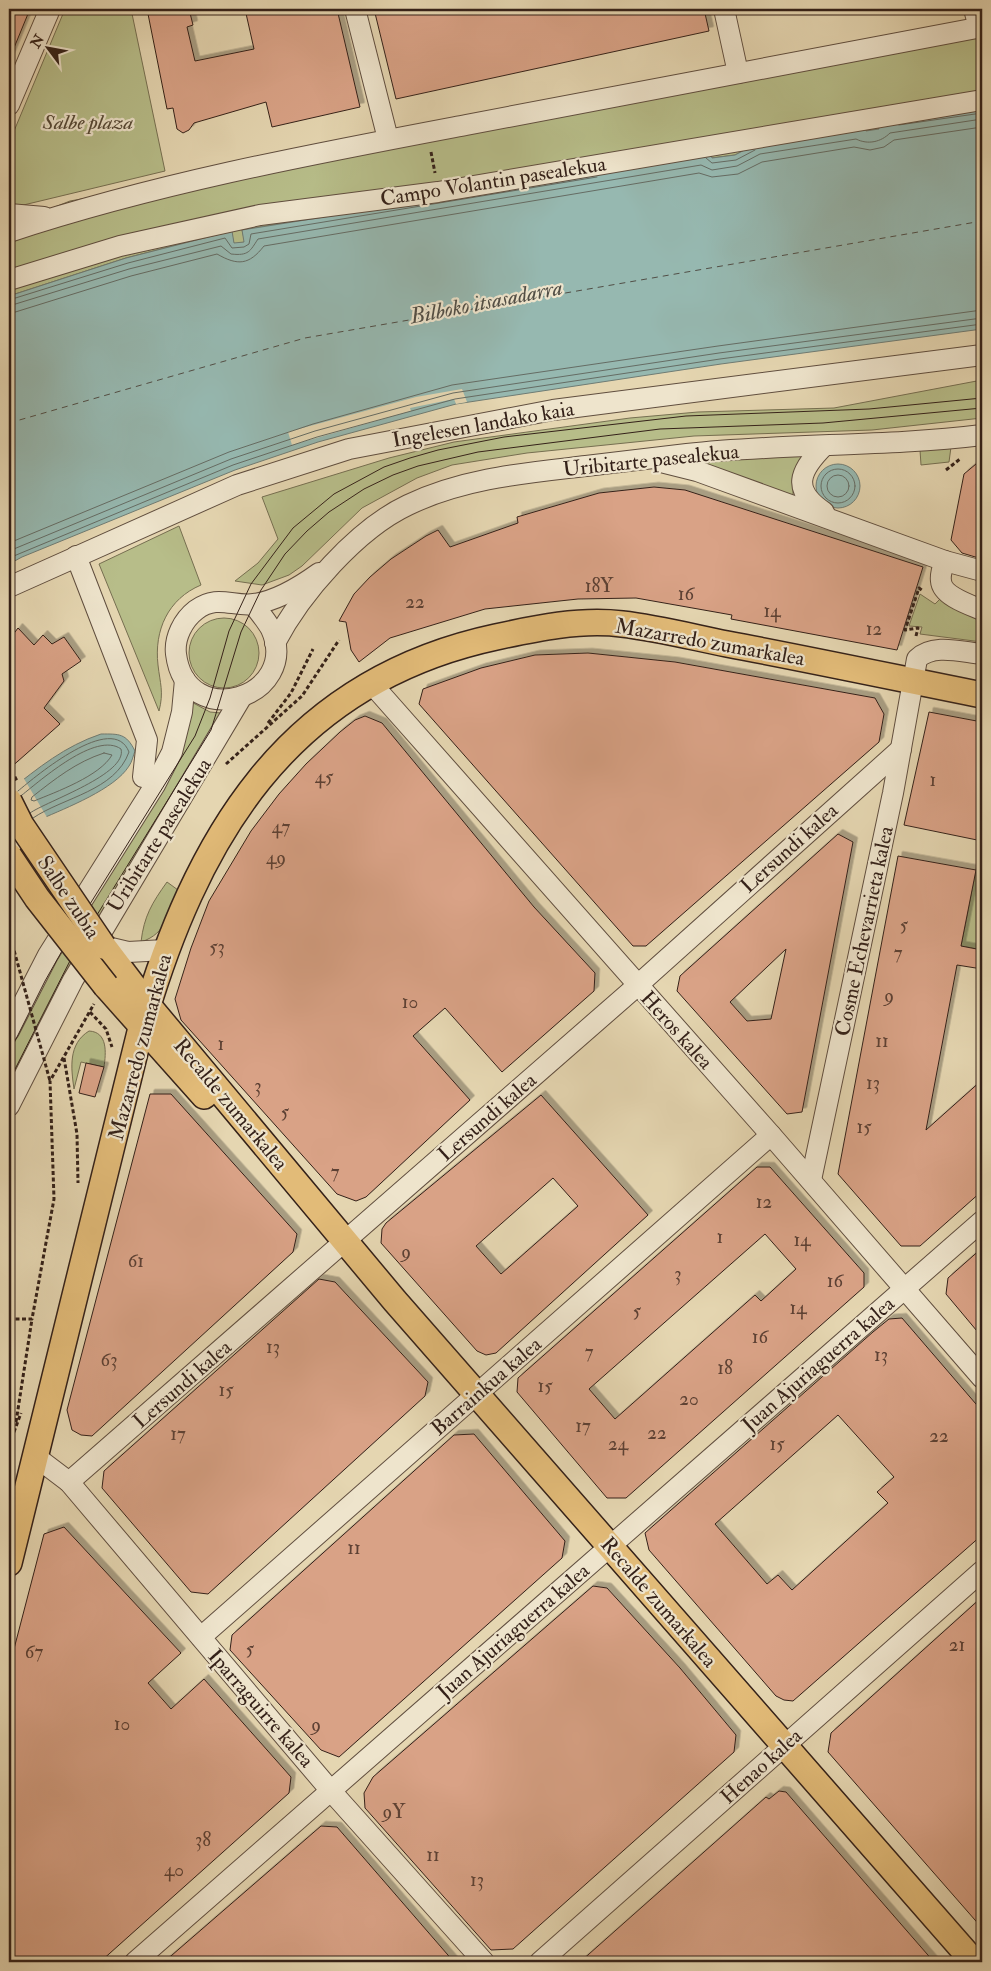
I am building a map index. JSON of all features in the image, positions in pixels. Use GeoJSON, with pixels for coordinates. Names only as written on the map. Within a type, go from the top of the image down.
{"type":"FeatureCollection","features":[{"type":"Feature","properties":{"kind":"main road","name":"Mazarredo zumarkalea"},"geometry":{"type":"LineString","coordinates":[[9,1563],[144,1016],[165,950],[195,880],[234,811],[252,788],[298,738],[371,683],[400,668],[465,644],[555,624],[621,623],[982,695]]}},
{"type":"Feature","properties":{"kind":"main road","name":"Salbe zubia"},"geometry":{"type":"LineString","coordinates":[[9,801],[21,825],[103,946],[106,984]]}},
{"type":"Feature","properties":{"kind":"main road","name":"Salbe zubia"},"geometry":{"type":"LineString","coordinates":[[9,856],[36,898],[106,984]]}},
{"type":"Feature","properties":{"kind":"main road","name":"Recalde zumarkalea"},"geometry":{"type":"LineString","coordinates":[[106,984],[144,1016],[197,1088],[346,1240],[395,1301],[974,1962]]}},
{"type":"Feature","properties":{"kind":"street"},"geometry":{"type":"LineString","coordinates":[[9,105],[50,9]]}},
{"type":"Feature","properties":{"kind":"street"},"geometry":{"type":"LineString","coordinates":[[355,9],[388,139]]}},
{"type":"Feature","properties":{"kind":"street"},"geometry":{"type":"LineString","coordinates":[[724,9],[738,73]]}},
{"type":"Feature","properties":{"kind":"street"},"geometry":{"type":"LineString","coordinates":[[9,232],[97,204],[388,139],[738,73],[978,21]]}},
{"type":"Feature","properties":{"kind":"street","name":"Campo Volantin pasealekua"},"geometry":{"type":"LineString","coordinates":[[9,280],[120,246],[260,215],[438,192],[982,100]]}},
{"type":"Feature","properties":{"kind":"street"},"geometry":{"type":"LineString","coordinates":[[9,214],[53,218]]}},
{"type":"Feature","properties":{"kind":"street","name":"Ingelesen landako kaia"},"geometry":{"type":"LineString","coordinates":[[9,587],[237,485],[349,448],[553,410],[982,355]]}},
{"type":"Feature","properties":{"kind":"street","name":"Uribitarte pasealekua"},"geometry":{"type":"LineString","coordinates":[[253,604],[284,594],[315,576],[341,556],[372,527],[408,505],[456,486],[517,474],[687,454],[982,435]]}},
{"type":"Feature","properties":{"kind":"street"},"geometry":{"type":"LineString","coordinates":[[824,446],[808,462],[803,482],[804,495],[810,502],[843,524]]}},
{"type":"Feature","properties":{"kind":"street"},"geometry":{"type":"LineString","coordinates":[[652,459],[697,471],[945,561],[982,571]]}},
{"type":"Feature","properties":{"kind":"street"},"geometry":{"type":"LineString","coordinates":[[76,556],[147,740],[144,777]]}},
{"type":"Feature","properties":{"kind":"street","name":"Uribitarte pasealekua"},"geometry":{"type":"LineString","coordinates":[[275,643],[295,609],[341,556]]}},
{"type":"Feature","properties":{"kind":"street"},"geometry":{"type":"LineString","coordinates":[[945,561],[941,581],[945,590],[982,610]]}},
{"type":"Feature","properties":{"kind":"street"},"geometry":{"type":"LineString","coordinates":[[225,600],[253,604],[271,629],[275,643],[275,657],[271,670],[264,682],[253,692],[241,698],[221,700],[210,698],[197,691],[186,680],[178,666],[176,651],[178,636],[185,622],[196,610],[210,603],[225,600]]}},
{"type":"Feature","properties":{"kind":"street","name":"Cosme Echevarrieta kalea"},"geometry":{"type":"LineString","coordinates":[[811,1180],[901,749],[917,659],[924,653],[944,649],[982,654]]}},
{"type":"Feature","properties":{"kind":"street","name":"Uribitarte pasealekua"},"geometry":{"type":"LineString","coordinates":[[9,1031],[48,955],[160,777],[172,752],[182,712],[186,680]]}},
{"type":"Feature","properties":{"kind":"street","name":"Heros kalea"},"geometry":{"type":"LineString","coordinates":[[371,683],[772,1135],[982,1378]]}},
{"type":"Feature","properties":{"kind":"street","name":"Uribitarte pasealekua"},"geometry":{"type":"LineString","coordinates":[[9,1106],[77,972],[241,698]]}},
{"type":"Feature","properties":{"kind":"street","name":"Lersundi kalea"},"geometry":{"type":"LineString","coordinates":[[69,1482],[514,1094],[901,749]]}},
{"type":"Feature","properties":{"kind":"street"},"geometry":{"type":"LineString","coordinates":[[103,946],[128,952],[165,950]]}},
{"type":"Feature","properties":{"kind":"street","name":"Barrainkua kalea"},"geometry":{"type":"LineString","coordinates":[[201,1637],[772,1135]]}},
{"type":"Feature","properties":{"kind":"street","name":"Juan Ajuriaguerra kalea"},"geometry":{"type":"LineString","coordinates":[[135,1962],[982,1221]]}},
{"type":"Feature","properties":{"kind":"street","name":"Iparraguirre kalea"},"geometry":{"type":"LineString","coordinates":[[36,1457],[69,1482],[331,1791],[484,1962]]}},
{"type":"Feature","properties":{"kind":"street","name":"Henao kalea"},"geometry":{"type":"LineString","coordinates":[[540,1962],[982,1571]]}},
{"type":"Feature","properties":{"kind":"path"},"geometry":{"type":"LineString","coordinates":[[430,147],[438,192]]}},
{"type":"Feature","properties":{"kind":"path"},"geometry":{"type":"LineString","coordinates":[[946,470],[961,458],[968,457]]}},
{"type":"Feature","properties":{"kind":"path"},"geometry":{"type":"LineString","coordinates":[[918,628],[905,630],[919,588],[930,596]]}},
{"type":"Feature","properties":{"kind":"path"},"geometry":{"type":"LineString","coordinates":[[224,766],[264,728],[302,696],[339,640]]}},
{"type":"Feature","properties":{"kind":"path"},"geometry":{"type":"LineString","coordinates":[[264,728],[291,693],[313,649]]}},
{"type":"Feature","properties":{"kind":"path"},"geometry":{"type":"LineString","coordinates":[[982,873],[977,898],[982,899]]}},
{"type":"Feature","properties":{"kind":"path"},"geometry":{"type":"LineString","coordinates":[[9,932],[50,1081],[54,1199],[9,1455]]}},
{"type":"Feature","properties":{"kind":"path"},"geometry":{"type":"LineString","coordinates":[[50,1081],[106,984]]}},
{"type":"Feature","properties":{"kind":"path"},"geometry":{"type":"LineString","coordinates":[[64,1057],[77,1134],[78,1190]]}},
{"type":"Feature","properties":{"kind":"path"},"geometry":{"type":"LineString","coordinates":[[9,1319],[32,1319]]}},
{"type":"Feature","properties":{"kind":"green space","name":"Salbe plaza"},"geometry":{"type":"Polygon","coordinates":[[[65,9],[131,9],[165,171],[11,208],[9,207],[9,143],[65,9]]]}},
{"type":"Feature","properties":{"kind":"green space"},"geometry":{"type":"Polygon","coordinates":[[[982,27],[982,107],[878,124],[879,129],[865,131],[864,126],[756,144],[735,155],[711,158],[710,152],[242,230],[245,242],[234,244],[231,231],[126,258],[9,296],[9,225],[70,201],[280,163],[982,27]]]}},
{"type":"Feature","properties":{"kind":"green space"},"geometry":{"type":"Polygon","coordinates":[[[982,380],[982,418],[872,430],[694,436],[527,453],[452,465],[417,478],[362,508],[302,566],[289,575],[262,585],[235,581],[258,563],[278,539],[262,497],[389,458],[454,442],[630,418],[698,412],[834,408],[982,380]]]}},
{"type":"Feature","properties":{"kind":"green space"},"geometry":{"type":"Polygon","coordinates":[[[951,447],[949,462],[921,465],[920,450],[951,447]]]}},
{"type":"Feature","properties":{"kind":"green space"},"geometry":{"type":"Polygon","coordinates":[[[804,456],[793,482],[793,497],[683,460],[804,456]]]}},
{"type":"Feature","properties":{"kind":"green space"},"geometry":{"type":"Polygon","coordinates":[[[179,526],[201,585],[180,598],[172,607],[161,628],[157,652],[161,693],[159,711],[99,564],[179,526]]]}},
{"type":"Feature","properties":{"kind":"green space"},"geometry":{"type":"Polygon","coordinates":[[[920,594],[935,604],[940,599],[982,617],[982,642],[920,634],[922,627],[909,626],[920,594]]]}},
{"type":"Feature","properties":{"kind":"green space"},"geometry":{"type":"Polygon","coordinates":[[[231,618],[244,624],[253,633],[257,639],[259,653],[257,667],[249,678],[238,686],[217,688],[210,686],[199,678],[191,667],[189,646],[191,639],[199,628],[210,620],[231,618]]]}},
{"type":"Feature","properties":{"kind":"green space"},"geometry":{"type":"Polygon","coordinates":[[[184,698],[210,712],[232,714],[9,1106],[9,1035],[155,785],[184,698]]]}},
{"type":"Feature","properties":{"kind":"green space"},"geometry":{"type":"Polygon","coordinates":[[[982,839],[982,950],[961,946],[982,839]]]}},
{"type":"Feature","properties":{"kind":"green space"},"geometry":{"type":"Polygon","coordinates":[[[167,882],[178,890],[166,921],[157,933],[141,942],[144,925],[150,910],[167,882]]]}},
{"type":"Feature","properties":{"kind":"green space"},"geometry":{"type":"Polygon","coordinates":[[[89,1031],[95,1032],[103,1039],[105,1050],[104,1067],[81,1062],[74,1089],[72,1057],[77,1043],[89,1031]]]}},
{"type":"Feature","properties":{"kind":"water","name":"Bilboko itsasadarra"},"geometry":{"type":"Polygon","coordinates":[[[982,107],[982,329],[721,364],[456,404],[318,442],[235,470],[9,564],[9,296],[126,258],[232,231],[234,243],[244,242],[242,230],[445,198],[710,152],[712,158],[735,155],[756,144],[864,126],[866,131],[879,129],[878,124],[982,107]]]}},
{"type":"Feature","properties":{"kind":"water"},"geometry":{"type":"Polygon","coordinates":[[[834,464],[842,464],[854,470],[860,486],[854,502],[842,508],[834,508],[822,502],[816,490],[816,482],[822,470],[834,464]]]}},
{"type":"Feature","properties":{"kind":"water"},"geometry":{"type":"Polygon","coordinates":[[[101,734],[113,734],[125,738],[135,751],[130,764],[122,774],[102,790],[41,819],[9,791],[64,751],[101,734]]]}},
{"type":"Feature","properties":{"kind":"pier"},"geometry":{"type":"Polygon","coordinates":[[[462,389],[467,402],[456,404],[454,399],[410,408],[411,411],[292,445],[288,432],[416,397],[462,389]]]}},
{"type":"Feature","properties":{"kind":"pier"},"geometry":{"type":"Polygon","coordinates":[[[23,777],[48,819],[21,835],[9,847],[9,788],[23,777]]]}},
{"type":"Feature","properties":{"kind":"building"},"geometry":{"type":"Polygon","coordinates":[[[9,9],[30,9],[9,60],[9,9]]]}},
{"type":"Feature","properties":{"kind":"building"},"geometry":{"type":"Polygon","coordinates":[[[147,9],[189,9],[193,25],[187,27],[195,61],[254,49],[245,9],[337,9],[360,107],[272,127],[266,102],[194,123],[189,130],[183,133],[177,129],[173,108],[167,109],[147,9]]]}},
{"type":"Feature","properties":{"kind":"building"},"geometry":{"type":"Polygon","coordinates":[[[374,9],[704,9],[709,31],[396,99],[374,9]]]}},
{"type":"Feature","properties":{"kind":"building"},"geometry":{"type":"Polygon","coordinates":[[[982,459],[982,559],[962,553],[951,540],[964,474],[982,459]]]}},
{"type":"Feature","properties":{"kind":"building"},"geometry":{"type":"Polygon","coordinates":[[[654,487],[685,490],[923,567],[897,650],[731,619],[732,615],[636,598],[578,599],[485,609],[390,638],[359,662],[351,650],[346,622],[339,621],[354,594],[391,559],[426,536],[438,530],[450,547],[518,523],[517,517],[599,493],[654,487]]]}},
{"type":"Feature","properties":{"kind":"building"},"geometry":{"type":"Polygon","coordinates":[[[18,628],[34,645],[43,635],[52,644],[64,637],[81,661],[62,674],[64,681],[44,708],[60,724],[9,769],[9,640],[18,628]]]}},
{"type":"Feature","properties":{"kind":"building"},"geometry":{"type":"Polygon","coordinates":[[[588,653],[675,662],[875,698],[884,714],[879,742],[646,946],[633,946],[419,704],[423,689],[481,668],[535,655],[588,653]]]}},
{"type":"Feature","properties":{"kind":"building"},"geometry":{"type":"Polygon","coordinates":[[[929,712],[982,722],[982,841],[904,825],[929,712]]]}},
{"type":"Feature","properties":{"kind":"building"},"geometry":{"type":"Polygon","coordinates":[[[365,716],[382,723],[534,907],[595,973],[594,991],[502,1072],[445,1008],[413,1036],[470,1100],[366,1197],[356,1201],[337,1194],[181,1020],[175,999],[191,948],[209,901],[251,831],[279,794],[306,764],[340,732],[355,720],[365,716]]]}},
{"type":"Feature","properties":{"kind":"building"},"geometry":{"type":"Polygon","coordinates":[[[838,834],[853,842],[802,1112],[787,1114],[677,991],[680,976],[838,834]],[[786,949],[730,1002],[747,1021],[771,1019],[786,949]]]}},
{"type":"Feature","properties":{"kind":"building"},"geometry":{"type":"Polygon","coordinates":[[[898,856],[976,870],[961,946],[982,950],[982,969],[957,965],[926,1130],[982,1080],[982,1191],[920,1246],[901,1246],[838,1174],[898,856]]]}},
{"type":"Feature","properties":{"kind":"building"},"geometry":{"type":"Polygon","coordinates":[[[86,1063],[104,1067],[95,1097],[79,1093],[86,1063]]]}},
{"type":"Feature","properties":{"kind":"building"},"geometry":{"type":"Polygon","coordinates":[[[150,1094],[171,1094],[297,1234],[293,1252],[92,1436],[81,1435],[72,1430],[67,1410],[150,1094]]]}},
{"type":"Feature","properties":{"kind":"building"},"geometry":{"type":"Polygon","coordinates":[[[541,1095],[648,1215],[496,1353],[486,1355],[477,1351],[381,1243],[382,1229],[386,1223],[541,1095]],[[553,1178],[476,1246],[501,1274],[578,1206],[553,1178]]]}},
{"type":"Feature","properties":{"kind":"building"},"geometry":{"type":"Polygon","coordinates":[[[757,1167],[770,1167],[864,1273],[864,1287],[626,1498],[607,1498],[517,1392],[518,1378],[757,1167]],[[765,1234],[589,1389],[615,1419],[755,1295],[761,1301],[796,1269],[765,1234]]]}},
{"type":"Feature","properties":{"kind":"building"},"geometry":{"type":"Polygon","coordinates":[[[982,1248],[982,1337],[946,1294],[948,1278],[982,1248]]]}},
{"type":"Feature","properties":{"kind":"building"},"geometry":{"type":"Polygon","coordinates":[[[319,1279],[335,1282],[428,1382],[425,1396],[208,1594],[191,1592],[102,1488],[104,1471],[319,1279]]]}},
{"type":"Feature","properties":{"kind":"building"},"geometry":{"type":"Polygon","coordinates":[[[902,1318],[982,1411],[982,1535],[793,1701],[784,1700],[776,1696],[649,1550],[645,1533],[889,1319],[902,1318]],[[838,1415],[715,1524],[767,1584],[778,1575],[792,1590],[888,1503],[877,1492],[894,1477],[838,1415]]]}},
{"type":"Feature","properties":{"kind":"building"},"geometry":{"type":"Polygon","coordinates":[[[474,1434],[565,1541],[562,1558],[339,1757],[321,1750],[230,1650],[232,1635],[454,1435],[474,1434]]]}},
{"type":"Feature","properties":{"kind":"building"},"geometry":{"type":"Polygon","coordinates":[[[64,1527],[181,1653],[148,1683],[171,1709],[204,1679],[291,1777],[289,1793],[100,1962],[9,1962],[9,1668],[44,1534],[64,1527]]]}},
{"type":"Feature","properties":{"kind":"building"},"geometry":{"type":"Polygon","coordinates":[[[593,1586],[607,1588],[680,1668],[736,1735],[734,1752],[513,1949],[491,1950],[365,1808],[364,1793],[373,1777],[593,1586]]]}},
{"type":"Feature","properties":{"kind":"building"},"geometry":{"type":"Polygon","coordinates":[[[982,1597],[982,1928],[828,1752],[831,1733],[982,1597]]]}},
{"type":"Feature","properties":{"kind":"building"},"geometry":{"type":"Polygon","coordinates":[[[779,1791],[786,1792],[934,1962],[580,1962],[766,1797],[769,1799],[779,1791]]]}},
{"type":"Feature","properties":{"kind":"building"},"geometry":{"type":"Polygon","coordinates":[[[321,1826],[337,1827],[454,1962],[164,1962],[321,1826]]]}},
{"type":"Feature","properties":{"kind":"ferry route"},"geometry":{"type":"LineString","coordinates":[[9,423],[305,338],[982,221]]}},
{"type":"Feature","properties":{"kind":"tram line"},"geometry":{"type":"LineString","coordinates":[[9,1053],[45,981],[75,928],[195,736],[210,698],[229,631],[251,584],[293,528],[334,494],[384,467],[410,458],[438,450],[504,437],[686,416],[869,409],[982,398]]}},
{"type":"Feature","properties":{"kind":"tram line"},"geometry":{"type":"LineString","coordinates":[[9,1081],[76,949],[211,730],[241,632],[261,590],[285,554],[329,512],[364,489],[393,475],[418,466],[478,452],[660,429],[823,423],[982,408]]}}]}
